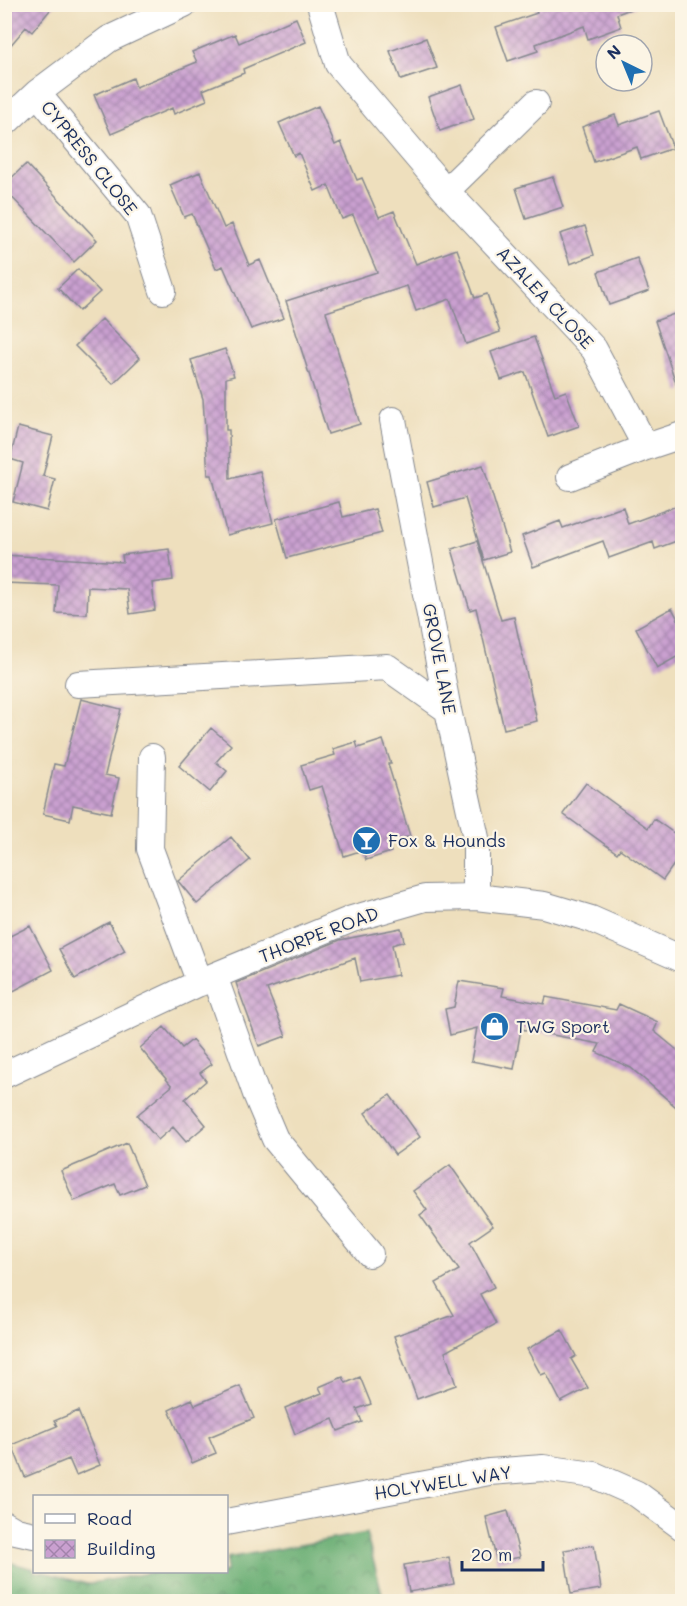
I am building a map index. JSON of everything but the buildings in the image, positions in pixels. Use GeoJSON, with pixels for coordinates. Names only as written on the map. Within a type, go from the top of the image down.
{"type":"FeatureCollection","features":[{"type":"Feature","properties":{"kind":"street"},"geometry":{"type":"LineString","coordinates":[[4,124],[37,93],[109,39],[184,4]]}},
{"type":"Feature","properties":{"kind":"street","name":"AZALEA CLOSE"},"geometry":{"type":"LineString","coordinates":[[320,4],[338,64],[446,191],[594,349],[646,447]]}},
{"type":"Feature","properties":{"kind":"street","name":"CYPRESS CLOSE"},"geometry":{"type":"LineString","coordinates":[[37,93],[138,215],[163,291]]}},
{"type":"Feature","properties":{"kind":"street"},"geometry":{"type":"LineString","coordinates":[[446,191],[536,103]]}},
{"type":"Feature","properties":{"kind":"street","name":"GROVE LANE"},"geometry":{"type":"LineString","coordinates":[[393,420],[448,710],[476,838],[476,897]]}},
{"type":"Feature","properties":{"kind":"street"},"geometry":{"type":"LineString","coordinates":[[570,477],[682,435]]}},
{"type":"Feature","properties":{"kind":"street"},"geometry":{"type":"LineString","coordinates":[[78,684],[387,667],[448,710]]}},
{"type":"Feature","properties":{"kind":"street"},"geometry":{"type":"LineString","coordinates":[[152,757],[150,849],[275,1139],[370,1254]]}},
{"type":"Feature","properties":{"kind":"street","name":"THORPE ROAD"},"geometry":{"type":"LineString","coordinates":[[4,1075],[207,980],[352,918],[425,898],[476,897],[544,905],[591,919],[682,959]]}},
{"type":"Feature","properties":{"kind":"street","name":"HOLYWELL WAY"},"geometry":{"type":"LineString","coordinates":[[228,1522],[489,1472],[543,1468],[594,1475],[637,1494],[682,1527]]}},
{"type":"Feature","properties":{"kind":"street"},"geometry":{"type":"LineString","coordinates":[[4,1524],[16,1531],[33,1535]]}},
{"type":"Feature","properties":{"kind":"green space"},"geometry":{"type":"Polygon","coordinates":[[[366,1533],[384,1601],[5,1601],[5,1561],[33,1569],[33,1573],[47,1573],[87,1584],[148,1573],[228,1573],[228,1558],[366,1533]]]}},
{"type":"Feature","properties":{"kind":"place","name":"Fox & Hounds"},"geometry":{"type":"Point","coordinates":[367,841]}},
{"type":"Feature","properties":{"kind":"place","name":"TWG Sport"},"geometry":{"type":"Point","coordinates":[495,1027]}}]}
